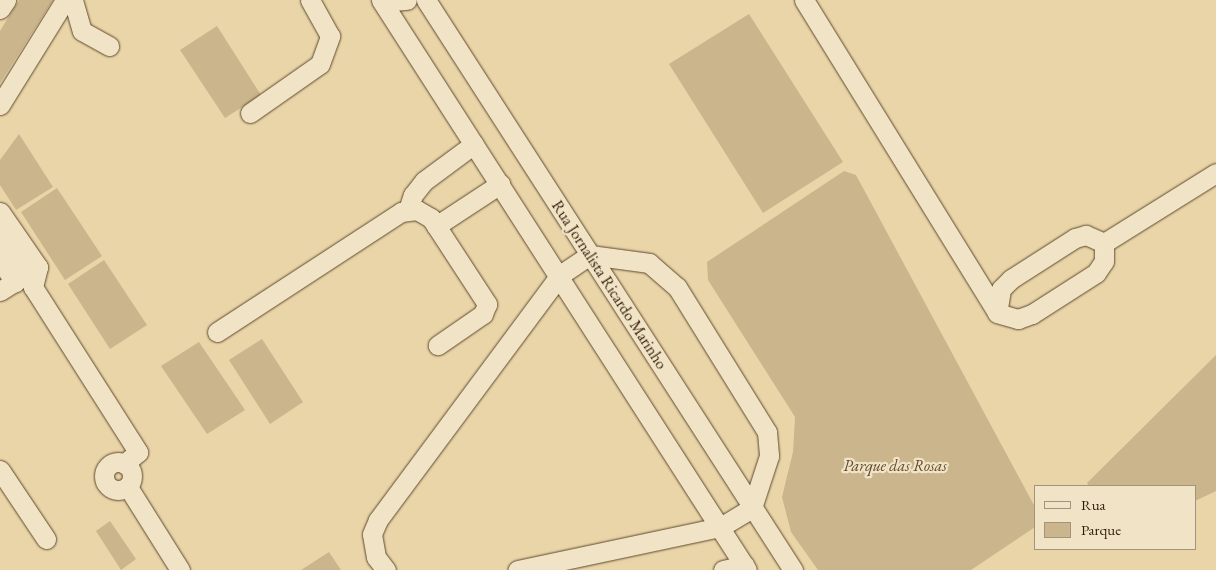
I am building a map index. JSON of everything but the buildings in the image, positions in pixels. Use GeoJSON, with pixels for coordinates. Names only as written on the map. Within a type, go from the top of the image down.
{"type":"FeatureCollection","features":[{"type":"Feature","properties":{"kind":"street"},"geometry":{"type":"LineString","coordinates":[[0,9],[6,0]]}},
{"type":"Feature","properties":{"kind":"street"},"geometry":{"type":"LineString","coordinates":[[0,105],[65,0]]}},
{"type":"Feature","properties":{"kind":"street"},"geometry":{"type":"LineString","coordinates":[[73,0],[82,31],[110,46]]}},
{"type":"Feature","properties":{"kind":"street"},"geometry":{"type":"LineString","coordinates":[[250,113],[320,64],[330,36],[310,0]]}},
{"type":"Feature","properties":{"kind":"street"},"geometry":{"type":"LineString","coordinates":[[382,1],[406,0]]}},
{"type":"Feature","properties":{"kind":"street","name":"Rua Jornalista Ricardo Marinho"},"geometry":{"type":"LineString","coordinates":[[426,0],[793,570]]}},
{"type":"Feature","properties":{"kind":"street"},"geometry":{"type":"LineString","coordinates":[[804,0],[997,313],[1018,319],[1032,314],[1088,278],[1104,261],[1104,243]]}},
{"type":"Feature","properties":{"kind":"street"},"geometry":{"type":"LineString","coordinates":[[382,1],[560,275],[745,567],[723,570]]}},
{"type":"Feature","properties":{"kind":"street"},"geometry":{"type":"LineString","coordinates":[[217,332],[408,210],[413,195],[424,181],[474,144]]}},
{"type":"Feature","properties":{"kind":"street"},"geometry":{"type":"LineString","coordinates":[[1104,243],[1216,173]]}},
{"type":"Feature","properties":{"kind":"street"},"geometry":{"type":"LineString","coordinates":[[436,226],[500,184]]}},
{"type":"Feature","properties":{"kind":"street"},"geometry":{"type":"LineString","coordinates":[[408,210],[423,212],[436,226],[487,308],[438,345]]}},
{"type":"Feature","properties":{"kind":"street"},"geometry":{"type":"LineString","coordinates":[[1,221],[18,277]]}},
{"type":"Feature","properties":{"kind":"street"},"geometry":{"type":"LineString","coordinates":[[997,313],[1001,288],[1011,279],[1075,238],[1086,235],[1104,243]]}},
{"type":"Feature","properties":{"kind":"street"},"geometry":{"type":"LineString","coordinates":[[386,570],[376,557],[372,534],[378,520],[560,275],[590,255],[649,263],[677,287],[766,432],[769,456],[752,508],[720,527],[518,570]]}},
{"type":"Feature","properties":{"kind":"street"},"geometry":{"type":"LineString","coordinates":[[0,260],[18,277],[33,287],[138,452],[124,464],[110,466],[105,480],[113,489],[128,487],[180,570]]}},
{"type":"Feature","properties":{"kind":"street"},"geometry":{"type":"LineString","coordinates":[[0,470],[46,538]]}},
{"type":"Feature","properties":{"kind":"green space"},"geometry":{"type":"Polygon","coordinates":[[[19,0],[53,0],[0,83],[0,31],[19,0]]]}},
{"type":"Feature","properties":{"kind":"green space"},"geometry":{"type":"Polygon","coordinates":[[[749,14],[843,162],[763,213],[669,64],[749,14]]]}},
{"type":"Feature","properties":{"kind":"green space"},"geometry":{"type":"Polygon","coordinates":[[[217,26],[261,95],[225,118],[180,50],[217,26]]]}},
{"type":"Feature","properties":{"kind":"green space"},"geometry":{"type":"Polygon","coordinates":[[[19,134],[53,187],[16,210],[0,185],[0,160],[19,134]]]}},
{"type":"Feature","properties":{"kind":"green space","name":"Parque das Rosas"},"geometry":{"type":"Polygon","coordinates":[[[844,171],[856,175],[1034,505],[1034,528],[971,570],[818,570],[791,532],[782,497],[793,452],[795,417],[708,280],[707,262],[844,171]]]}},
{"type":"Feature","properties":{"kind":"green space"},"geometry":{"type":"Polygon","coordinates":[[[57,188],[102,256],[65,280],[21,212],[57,188]]]}},
{"type":"Feature","properties":{"kind":"green space"},"geometry":{"type":"Polygon","coordinates":[[[104,260],[147,325],[110,349],[68,284],[104,260]]]}},
{"type":"Feature","properties":{"kind":"green space"},"geometry":{"type":"Polygon","coordinates":[[[262,339],[303,402],[270,424],[229,360],[262,339]]]}},
{"type":"Feature","properties":{"kind":"green space"},"geometry":{"type":"Polygon","coordinates":[[[199,342],[245,410],[207,434],[161,366],[199,342]]]}},
{"type":"Feature","properties":{"kind":"green space"},"geometry":{"type":"Polygon","coordinates":[[[1216,355],[1216,491],[1196,501],[1196,485],[1088,485],[1087,483],[1216,355]]]}},
{"type":"Feature","properties":{"kind":"green space"},"geometry":{"type":"Polygon","coordinates":[[[110,521],[136,559],[121,570],[96,531],[110,521]]]}},
{"type":"Feature","properties":{"kind":"green space"},"geometry":{"type":"Polygon","coordinates":[[[329,552],[341,570],[301,570],[329,552]]]}}]}
